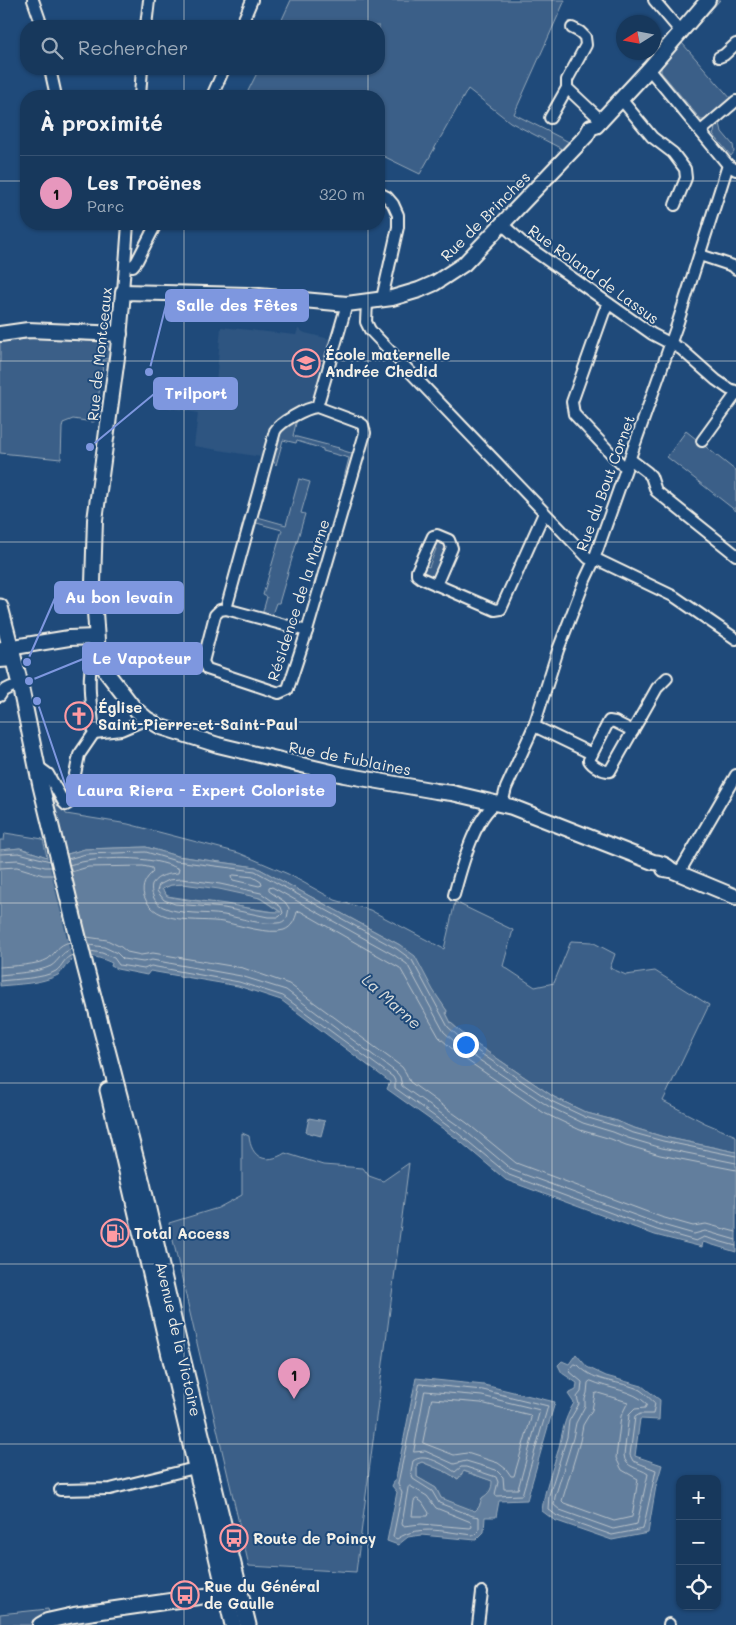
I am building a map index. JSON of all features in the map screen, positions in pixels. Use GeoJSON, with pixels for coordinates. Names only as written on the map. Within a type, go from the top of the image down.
{"type":"FeatureCollection","features":[{"type":"Feature","properties":{"kind":"main road"},"geometry":{"type":"LineString","coordinates":[[0,607],[5,653],[6,692],[53,847]]}},
{"type":"Feature","properties":{"kind":"main road"},"geometry":{"type":"LineString","coordinates":[[5,653],[37,766],[53,847],[82,967]]}},
{"type":"Feature","properties":{"kind":"main road","name":"Avenue de la Victoire"},"geometry":{"type":"LineString","coordinates":[[82,967],[110,1102],[233,1625]]}},
{"type":"Feature","properties":{"kind":"main road","name":"Avenue de la Victoire"},"geometry":{"type":"LineString","coordinates":[[82,967],[142,1183],[179,1345],[248,1625]]}},
{"type":"Feature","properties":{"kind":"street"},"geometry":{"type":"LineString","coordinates":[[33,0],[40,20]]}},
{"type":"Feature","properties":{"kind":"street"},"geometry":{"type":"LineString","coordinates":[[147,20],[149,0]]}},
{"type":"Feature","properties":{"kind":"street"},"geometry":{"type":"LineString","coordinates":[[244,20],[252,0]]}},
{"type":"Feature","properties":{"kind":"street"},"geometry":{"type":"LineString","coordinates":[[654,0],[681,32]]}},
{"type":"Feature","properties":{"kind":"street","name":"Rue de Brinches"},"geometry":{"type":"LineString","coordinates":[[123,292],[248,295],[347,304],[384,300],[435,284],[464,264],[586,136],[594,131],[599,123],[650,69],[708,0]]}},
{"type":"Feature","properties":{"kind":"street"},"geometry":{"type":"LineString","coordinates":[[550,118],[567,88],[567,80],[586,45],[585,37],[572,28]]}},
{"type":"Feature","properties":{"kind":"street"},"geometry":{"type":"LineString","coordinates":[[719,57],[736,44]]}},
{"type":"Feature","properties":{"kind":"street"},"geometry":{"type":"LineString","coordinates":[[650,69],[732,167]]}},
{"type":"Feature","properties":{"kind":"street"},"geometry":{"type":"LineString","coordinates":[[51,75],[55,90]]}},
{"type":"Feature","properties":{"kind":"street"},"geometry":{"type":"LineString","coordinates":[[140,90],[142,75]]}},
{"type":"Feature","properties":{"kind":"street"},"geometry":{"type":"LineString","coordinates":[[215,90],[221,75]]}},
{"type":"Feature","properties":{"kind":"street"},"geometry":{"type":"LineString","coordinates":[[567,88],[599,123]]}},
{"type":"Feature","properties":{"kind":"street"},"geometry":{"type":"LineString","coordinates":[[621,99],[652,137],[673,153],[685,169],[686,178],[675,205]]}},
{"type":"Feature","properties":{"kind":"street"},"geometry":{"type":"LineString","coordinates":[[701,131],[736,101]]}},
{"type":"Feature","properties":{"kind":"street","name":"Rue du Bout Cornet"},"geometry":{"type":"LineString","coordinates":[[495,802],[503,800],[506,788],[534,726],[558,650],[594,559],[732,167]]}},
{"type":"Feature","properties":{"kind":"street"},"geometry":{"type":"LineString","coordinates":[[384,300],[383,294],[398,227],[398,215],[393,204],[385,195]]}},
{"type":"Feature","properties":{"kind":"street","name":"Rue Roland de Lassus"},"geometry":{"type":"LineString","coordinates":[[502,224],[524,243],[652,334],[680,348],[716,380],[736,393]]}},
{"type":"Feature","properties":{"kind":"street","name":"Rue de Montceaux"},"geometry":{"type":"LineString","coordinates":[[98,655],[93,584],[93,545],[120,334],[128,230]]}},
{"type":"Feature","properties":{"kind":"street"},"geometry":{"type":"LineString","coordinates":[[125,265],[133,266],[137,261],[153,230]]}},
{"type":"Feature","properties":{"kind":"street"},"geometry":{"type":"LineString","coordinates":[[700,255],[733,266],[736,269]]}},
{"type":"Feature","properties":{"kind":"street"},"geometry":{"type":"LineString","coordinates":[[367,302],[366,322],[370,330],[588,558],[594,559],[675,597],[736,639]]}},
{"type":"Feature","properties":{"kind":"street"},"geometry":{"type":"LineString","coordinates":[[317,407],[347,304]]}},
{"type":"Feature","properties":{"kind":"street"},"geometry":{"type":"LineString","coordinates":[[609,304],[572,402],[574,414],[621,464],[628,463],[647,472],[656,491],[736,555]]}},
{"type":"Feature","properties":{"kind":"street"},"geometry":{"type":"LineString","coordinates":[[0,334],[28,330],[120,334]]}},
{"type":"Feature","properties":{"kind":"street"},"geometry":{"type":"LineString","coordinates":[[702,441],[736,393]]}},
{"type":"Feature","properties":{"kind":"street","name":"Résidence de la Marne"},"geometry":{"type":"LineString","coordinates":[[317,407],[360,423],[365,433],[288,689],[279,693],[207,669],[204,662],[215,614],[220,610],[226,609],[275,431],[280,424],[310,408],[317,407]]}},
{"type":"Feature","properties":{"kind":"street"},"geometry":{"type":"LineString","coordinates":[[436,585],[452,548],[449,540],[437,535],[429,540],[417,571],[420,578],[436,585],[495,610],[501,609],[544,513]]}},
{"type":"Feature","properties":{"kind":"street"},"geometry":{"type":"LineString","coordinates":[[226,609],[307,631]]}},
{"type":"Feature","properties":{"kind":"street"},"geometry":{"type":"LineString","coordinates":[[5,653],[69,638],[96,638]]}},
{"type":"Feature","properties":{"kind":"street"},"geometry":{"type":"LineString","coordinates":[[37,766],[48,774],[66,805],[79,755],[94,733],[90,696],[92,662],[93,658],[98,655]]}},
{"type":"Feature","properties":{"kind":"street","name":"Rue de Fublaines"},"geometry":{"type":"LineString","coordinates":[[98,655],[106,672],[127,700],[147,720],[187,736],[260,756],[344,775],[436,791],[451,796],[456,795],[495,802],[653,862],[656,866],[736,897]]}},
{"type":"Feature","properties":{"kind":"street"},"geometry":{"type":"LineString","coordinates":[[633,732],[615,722],[609,722],[589,760],[591,764],[607,772],[610,771],[633,732],[657,688],[667,678]]}},
{"type":"Feature","properties":{"kind":"street"},"geometry":{"type":"LineString","coordinates":[[94,733],[121,730],[147,720]]}},
{"type":"Feature","properties":{"kind":"street"},"geometry":{"type":"LineString","coordinates":[[534,726],[592,754]]}},
{"type":"Feature","properties":{"kind":"street"},"geometry":{"type":"LineString","coordinates":[[675,872],[736,775]]}},
{"type":"Feature","properties":{"kind":"street"},"geometry":{"type":"LineString","coordinates":[[454,895],[475,831],[495,802]]}},
{"type":"Feature","properties":{"kind":"street"},"geometry":{"type":"LineString","coordinates":[[60,1490],[110,1489],[195,1468]]}},
{"type":"Feature","properties":{"kind":"street"},"geometry":{"type":"LineString","coordinates":[[226,1593],[232,1584],[235,1572]]}},
{"type":"Feature","properties":{"kind":"street"},"geometry":{"type":"LineString","coordinates":[[478,1625],[482,1592]]}},
{"type":"Feature","properties":{"kind":"street"},"geometry":{"type":"LineString","coordinates":[[40,1625],[55,1619],[226,1593],[236,1599],[242,1625]]}},
{"type":"Feature","properties":{"kind":"shaded area"},"geometry":{"type":"Polygon","coordinates":[[[291,0],[565,0],[514,114],[569,142],[562,149],[510,122],[468,89],[420,174],[385,157],[385,90],[248,90],[256,75],[385,75],[385,20],[282,20],[291,0]]]}},
{"type":"Feature","properties":{"kind":"shaded area"},"geometry":{"type":"Polygon","coordinates":[[[716,0],[720,0],[682,43],[732,100],[707,120],[701,120],[661,72],[661,63],[716,0]]]}},
{"type":"Feature","properties":{"kind":"shaded area"},"geometry":{"type":"Polygon","coordinates":[[[720,123],[722,132],[733,145],[734,152],[731,156],[713,134],[715,127],[720,123]]]}},
{"type":"Feature","properties":{"kind":"shaded area"},"geometry":{"type":"Polygon","coordinates":[[[221,327],[296,335],[298,329],[305,333],[330,339],[314,396],[307,403],[269,427],[261,457],[194,446],[198,413],[163,407],[168,376],[216,383],[221,327]]]}},
{"type":"Feature","properties":{"kind":"shaded area"},"geometry":{"type":"Polygon","coordinates":[[[36,338],[106,343],[110,353],[110,359],[104,359],[95,421],[73,419],[63,423],[61,459],[0,453],[0,342],[36,338]]]}},
{"type":"Feature","properties":{"kind":"shaded area"},"geometry":{"type":"Polygon","coordinates":[[[297,419],[293,436],[339,448],[354,454],[347,479],[343,482],[349,458],[297,441],[296,443],[283,440],[276,465],[273,457],[273,448],[276,438],[282,428],[297,419]]]}},
{"type":"Feature","properties":{"kind":"shaded area"},"geometry":{"type":"Polygon","coordinates":[[[686,431],[736,471],[736,511],[667,457],[686,431]]]}},
{"type":"Feature","properties":{"kind":"shaded area"},"geometry":{"type":"Polygon","coordinates":[[[299,479],[310,482],[301,513],[305,514],[279,603],[276,603],[271,617],[262,615],[267,597],[263,595],[282,530],[253,522],[254,516],[286,525],[299,479]]]}},
{"type":"Feature","properties":{"kind":"shaded area"},"geometry":{"type":"Polygon","coordinates":[[[434,542],[445,543],[447,547],[436,576],[430,578],[422,573],[421,569],[423,565],[429,567],[436,549],[431,547],[434,542]]]}},
{"type":"Feature","properties":{"kind":"shaded area"},"geometry":{"type":"Polygon","coordinates":[[[45,778],[47,778],[66,814],[128,824],[239,853],[288,874],[335,900],[370,910],[444,949],[455,902],[513,930],[503,966],[535,987],[554,983],[571,941],[592,942],[615,954],[610,968],[626,975],[655,971],[709,1005],[663,1101],[705,1123],[736,1136],[736,1152],[664,1137],[587,1113],[554,1097],[470,1040],[451,1023],[446,1013],[447,1011],[400,945],[256,867],[177,856],[146,847],[85,849],[64,855],[45,778]]]}},
{"type":"Feature","properties":{"kind":"shaded area"},"geometry":{"type":"Polygon","coordinates":[[[5,833],[43,839],[47,857],[20,848],[0,850],[0,840],[4,840],[5,833]]]}},
{"type":"Feature","properties":{"kind":"shaded area"},"geometry":{"type":"Polygon","coordinates":[[[183,884],[243,892],[261,899],[282,913],[167,896],[162,889],[171,885],[183,884]]]}},
{"type":"Feature","properties":{"kind":"shaded area"},"geometry":{"type":"Polygon","coordinates":[[[242,1133],[249,1136],[250,1144],[256,1154],[266,1159],[278,1157],[285,1153],[323,1165],[363,1168],[369,1176],[383,1181],[409,1163],[356,1572],[249,1566],[169,1223],[218,1208],[242,1195],[242,1133]]]}},
{"type":"Feature","properties":{"kind":"shaded area"},"geometry":{"type":"Polygon","coordinates":[[[422,1462],[458,1479],[463,1471],[493,1481],[491,1489],[482,1498],[475,1512],[441,1498],[436,1488],[417,1477],[417,1464],[422,1462]]]}},
{"type":"Feature","properties":{"kind":"shaded area"},"geometry":{"type":"Polygon","coordinates":[[[48,1609],[53,1625],[0,1625],[0,1614],[48,1609]]]}},
{"type":"Feature","properties":{"kind":"water","name":"La Marne"},"geometry":{"type":"Polygon","coordinates":[[[146,847],[177,856],[256,867],[400,945],[415,956],[433,990],[447,1011],[446,1013],[451,1023],[470,1040],[554,1097],[587,1113],[664,1137],[736,1152],[736,1252],[703,1242],[702,1247],[655,1235],[506,1180],[456,1138],[387,1089],[390,1082],[281,1000],[238,986],[150,971],[147,975],[117,969],[111,966],[112,963],[96,957],[86,956],[71,961],[60,974],[51,978],[29,983],[0,986],[0,850],[20,848],[47,857],[64,855],[85,849],[146,847]],[[183,884],[171,885],[162,889],[167,896],[174,898],[281,912],[260,898],[219,889],[183,884]]]}},
{"type":"Feature","properties":{"kind":"water"},"geometry":{"type":"Polygon","coordinates":[[[309,1118],[325,1121],[321,1136],[306,1132],[309,1118]]]}},
{"type":"Feature","properties":{"kind":"water"},"geometry":{"type":"Polygon","coordinates":[[[576,1354],[587,1367],[606,1376],[642,1386],[660,1400],[659,1420],[640,1419],[635,1456],[662,1465],[656,1486],[648,1533],[612,1540],[554,1520],[542,1511],[546,1488],[564,1427],[574,1403],[568,1394],[576,1390],[577,1383],[562,1373],[558,1365],[562,1361],[569,1364],[576,1354]]]}},
{"type":"Feature","properties":{"kind":"water"},"geometry":{"type":"Polygon","coordinates":[[[416,1378],[484,1385],[555,1402],[527,1500],[499,1501],[496,1517],[485,1517],[484,1532],[476,1540],[421,1535],[408,1537],[398,1545],[387,1541],[397,1492],[392,1486],[396,1478],[416,1378]],[[422,1462],[417,1464],[417,1477],[436,1488],[441,1498],[475,1511],[479,1507],[482,1498],[490,1491],[492,1481],[464,1471],[458,1479],[422,1462]]]}},
{"type":"Feature","properties":{"kind":"pier"},"geometry":{"type":"Polygon","coordinates":[[[63,853],[87,959],[73,963],[47,854],[63,853]]]}},
{"type":"Feature","properties":{"kind":"place","name":"École maternelle Andrée Chedid"},"geometry":{"type":"Point","coordinates":[306,363]}},
{"type":"Feature","properties":{"kind":"place","name":"Salle des Fêtes"},"geometry":{"type":"Point","coordinates":[149,372]}},
{"type":"Feature","properties":{"kind":"place","name":"Trilport"},"geometry":{"type":"Point","coordinates":[90,447]}},
{"type":"Feature","properties":{"kind":"place","name":"Au bon levain"},"geometry":{"type":"Point","coordinates":[27,662]}},
{"type":"Feature","properties":{"kind":"place","name":"Le Vapoteur"},"geometry":{"type":"Point","coordinates":[29,681]}},
{"type":"Feature","properties":{"kind":"place","name":"Laura Riera - Expert Coloriste"},"geometry":{"type":"Point","coordinates":[37,701]}},
{"type":"Feature","properties":{"kind":"place","name":"Église Saint-Pierre-et-Saint-Paul"},"geometry":{"type":"Point","coordinates":[79,716]}},
{"type":"Feature","properties":{"kind":"place","name":"Total Access"},"geometry":{"type":"Point","coordinates":[115,1233]}},
{"type":"Feature","properties":{"kind":"place","name":"Les Troënes"},"geometry":{"type":"Point","coordinates":[294,1399]}},
{"type":"Feature","properties":{"kind":"place","name":"Route de Poincy"},"geometry":{"type":"Point","coordinates":[234,1538]}},
{"type":"Feature","properties":{"kind":"place","name":"Rue du Général de Gaulle"},"geometry":{"type":"Point","coordinates":[185,1595]}}]}
